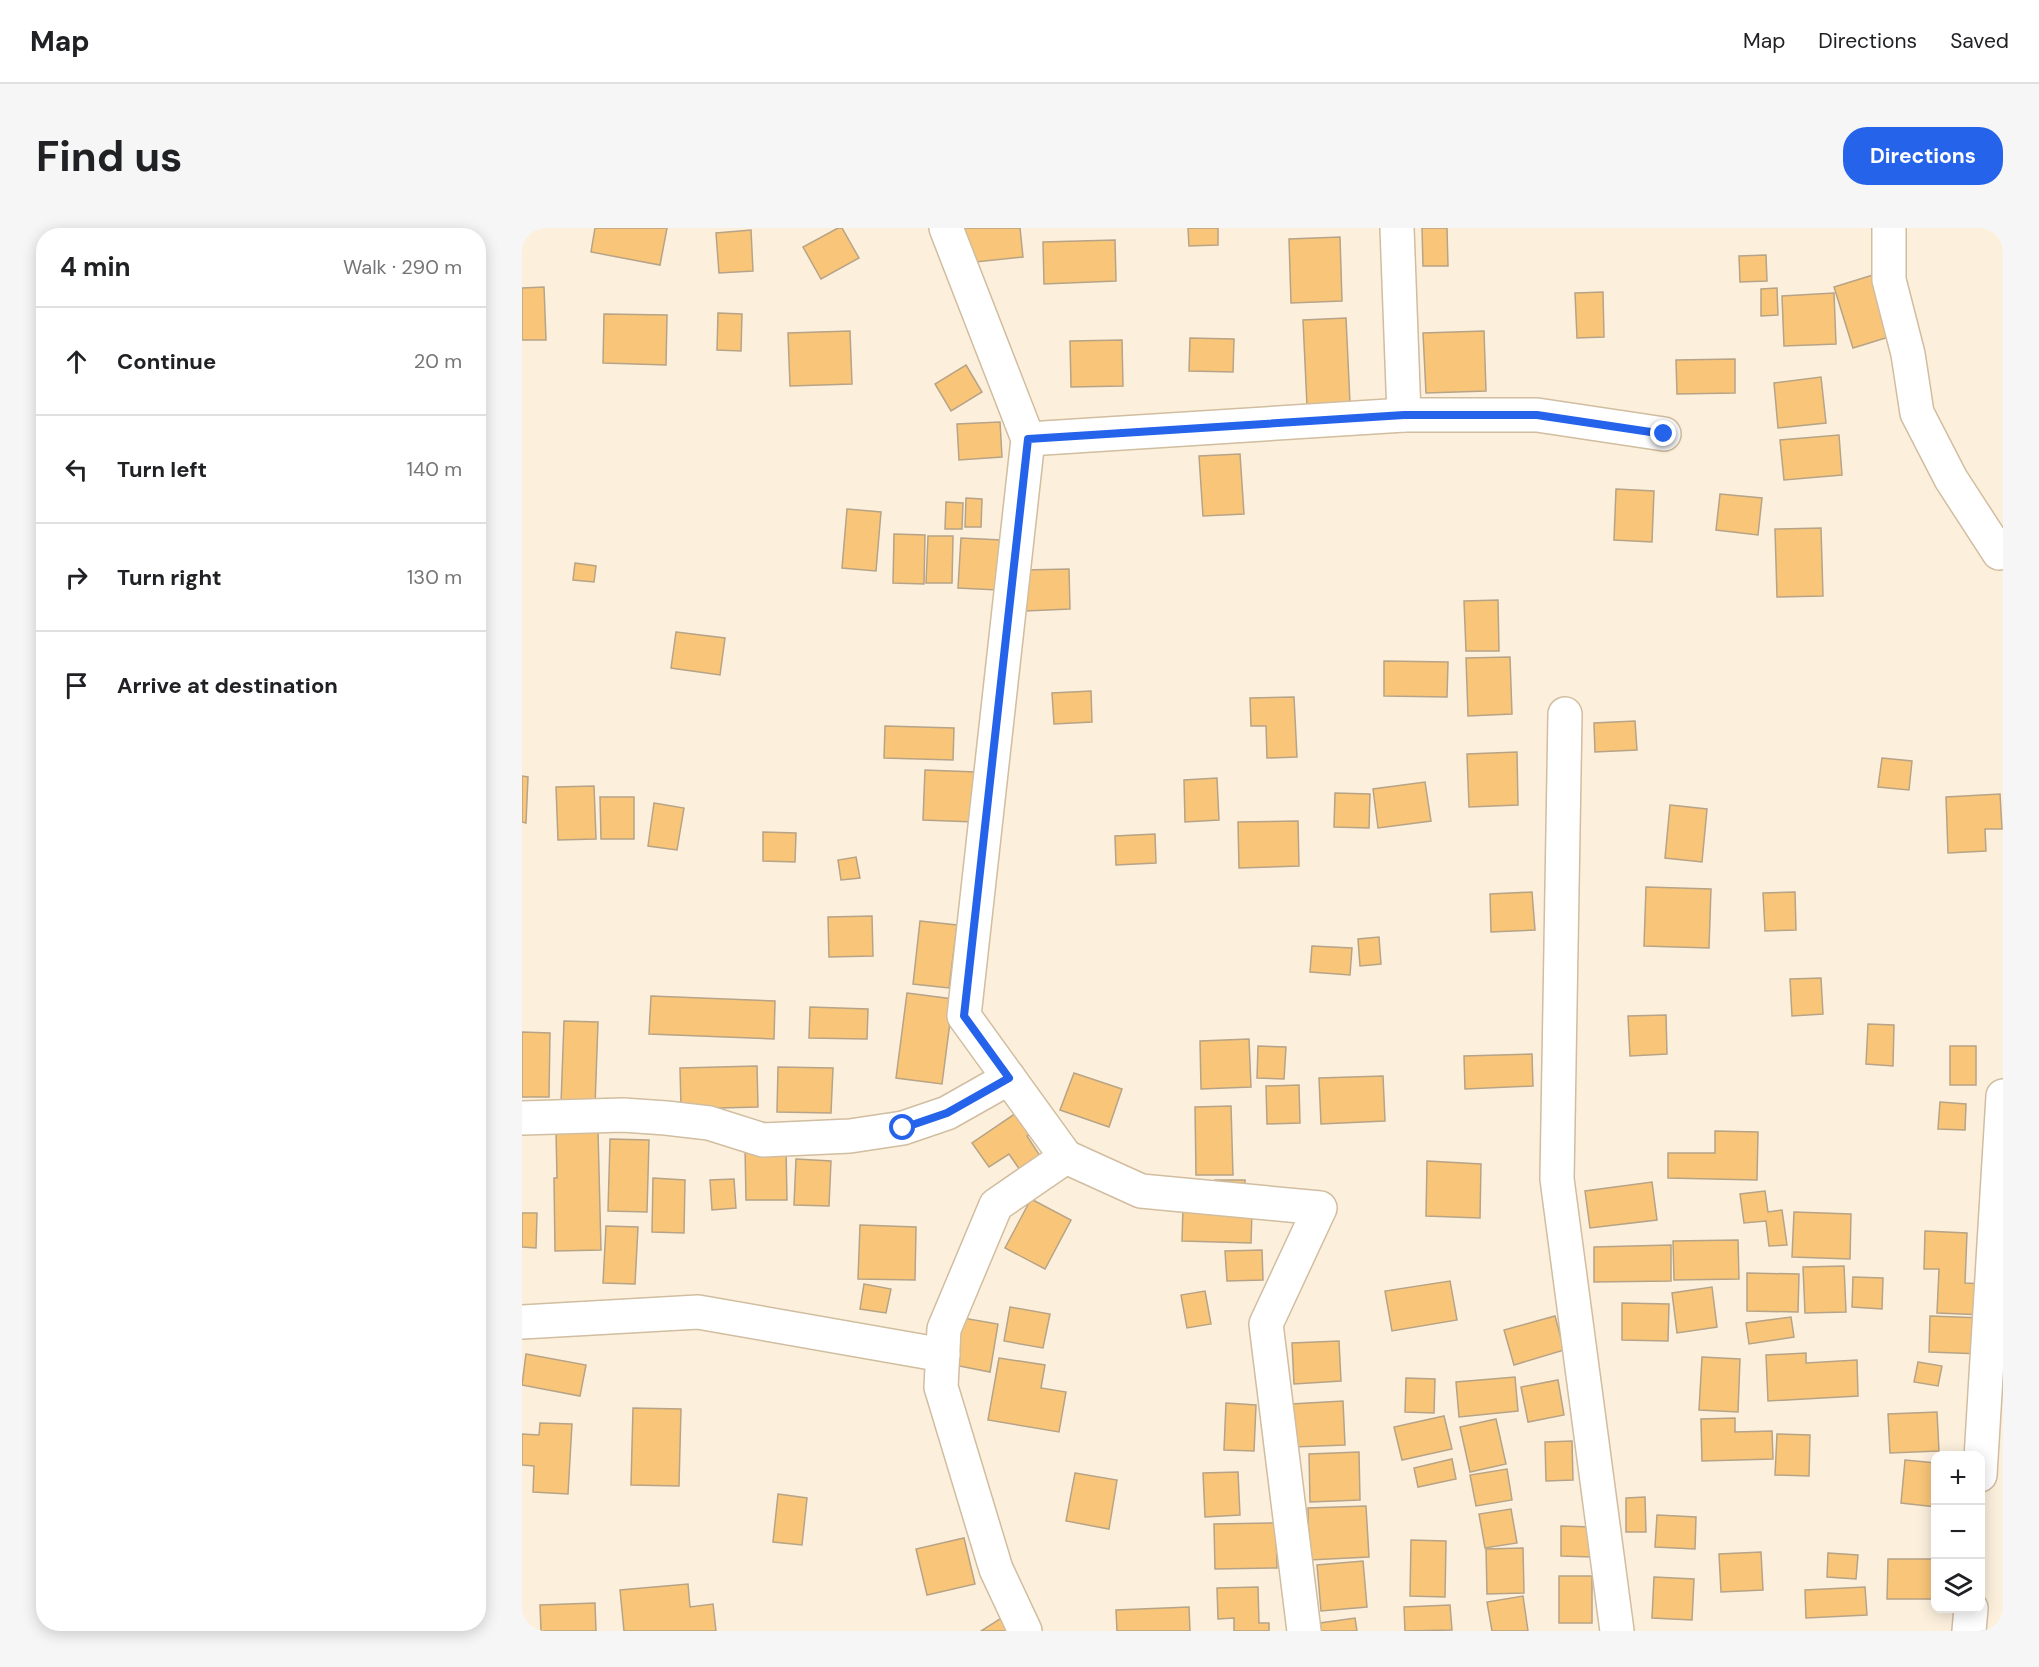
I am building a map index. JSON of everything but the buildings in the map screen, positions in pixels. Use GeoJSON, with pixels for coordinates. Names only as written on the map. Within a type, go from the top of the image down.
{"type":"FeatureCollection","features":[{"type":"Feature","properties":{"kind":"street"},"geometry":{"type":"LineString","coordinates":[[946,228],[1028,439],[964,1016],[1066,1157],[1141,1191],[1320,1208],[1266,1324],[1304,1631]]}},
{"type":"Feature","properties":{"kind":"street"},"geometry":{"type":"LineString","coordinates":[[1397,228],[1404,415]]}},
{"type":"Feature","properties":{"kind":"street"},"geometry":{"type":"LineString","coordinates":[[1889,228],[1889,280],[1908,354],[1917,412],[1951,479],[1999,553]]}},
{"type":"Feature","properties":{"kind":"street"},"geometry":{"type":"LineString","coordinates":[[1028,439],[1404,415],[1537,415],[1664,434]]}},
{"type":"Feature","properties":{"kind":"street"},"geometry":{"type":"LineString","coordinates":[[1565,714],[1557,1179],[1617,1631]]}},
{"type":"Feature","properties":{"kind":"street"},"geometry":{"type":"LineString","coordinates":[[522,1118],[623,1115],[666,1118],[709,1123],[763,1140],[850,1136],[903,1128],[947,1113],[1009,1078]]}},
{"type":"Feature","properties":{"kind":"street"},"geometry":{"type":"LineString","coordinates":[[1981,1451],[2003,1096]]}},
{"type":"Feature","properties":{"kind":"street"},"geometry":{"type":"LineString","coordinates":[[1025,1631],[996,1569],[941,1387],[944,1329],[996,1205],[1066,1157]]}},
{"type":"Feature","properties":{"kind":"street"},"geometry":{"type":"LineString","coordinates":[[522,1322],[698,1312],[943,1355]]}},
{"type":"Feature","properties":{"kind":"street"},"geometry":{"type":"LineString","coordinates":[[1969,1631],[1971,1613]]}},
{"type":"Feature","properties":{"kind":"route"},"geometry":{"type":"LineString","coordinates":[[903,1128],[947,1113],[1009,1078],[964,1016],[1010,618],[1028,439],[1404,415],[1537,415],[1664,434]]}}]}
